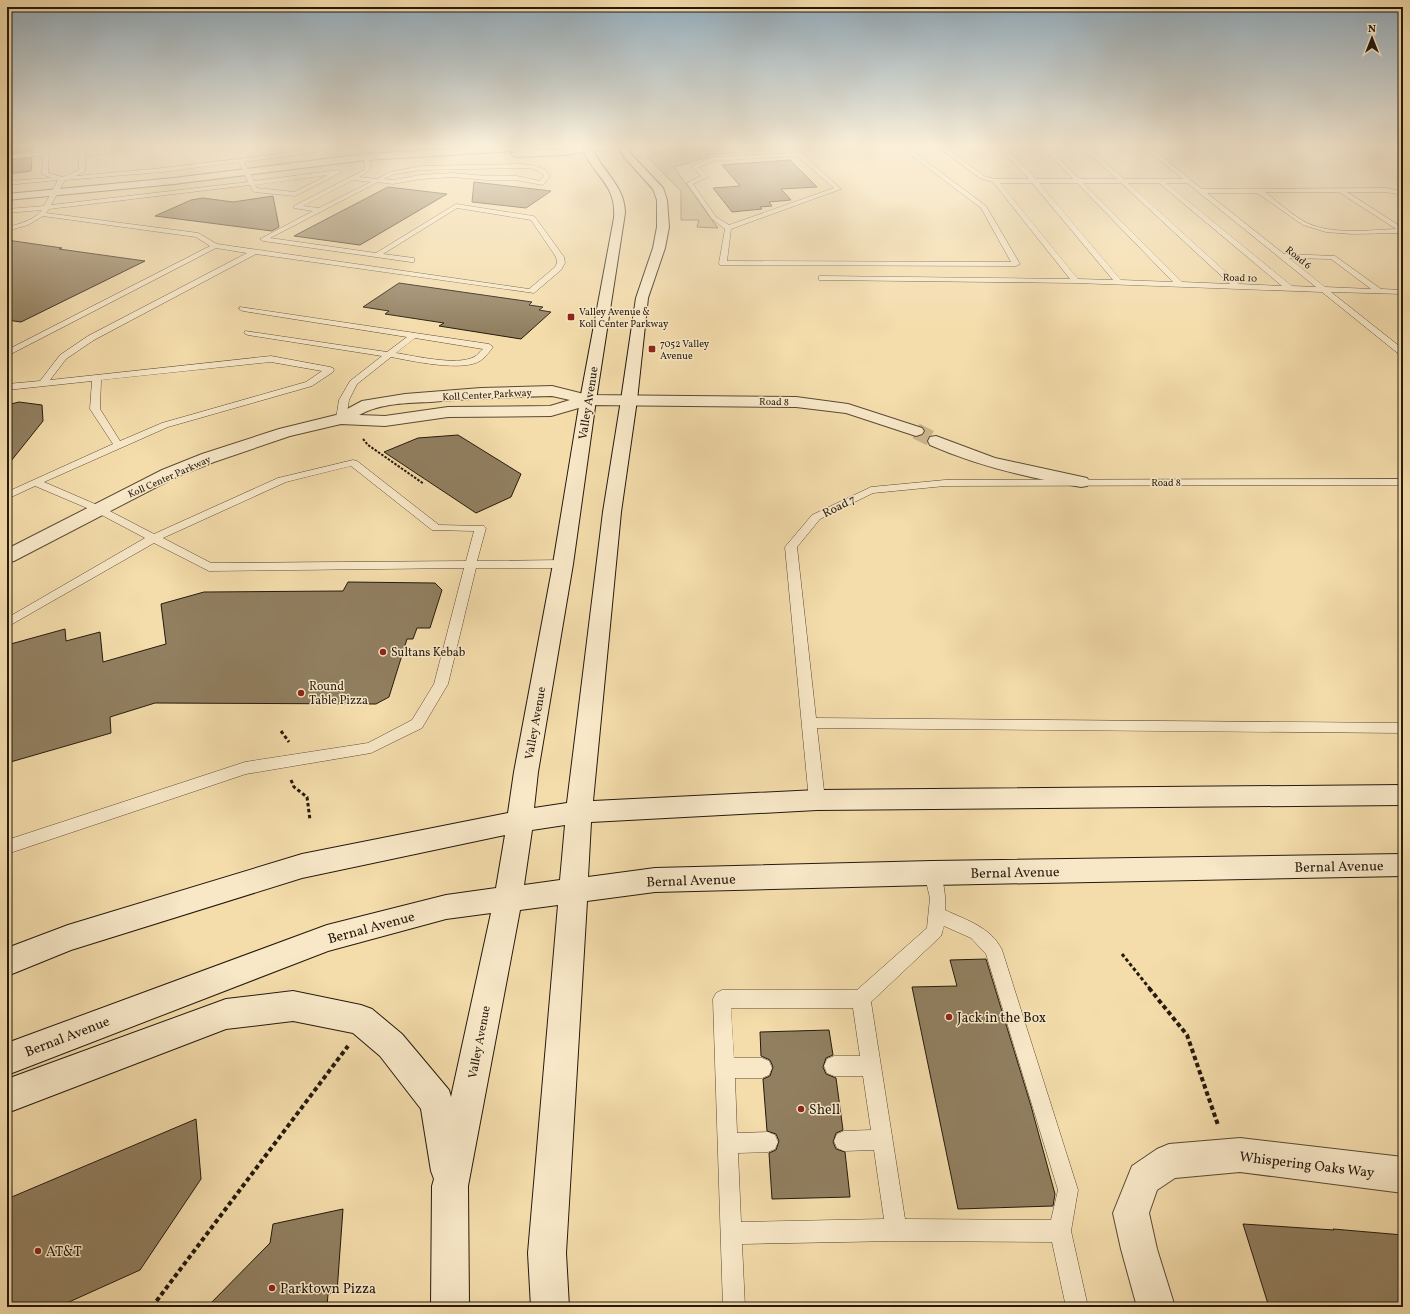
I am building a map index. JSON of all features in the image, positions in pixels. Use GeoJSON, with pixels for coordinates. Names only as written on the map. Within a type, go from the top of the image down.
{"type":"FeatureCollection","features":[{"type":"Feature","properties":{"kind":"main road","name":"Valley Avenue"},"geometry":{"type":"LineString","coordinates":[[450,1307],[450,1186],[508,899],[526,772],[563,564],[588,400],[612,267],[620,208]]}},
{"type":"Feature","properties":{"kind":"main road"},"geometry":{"type":"LineString","coordinates":[[550,1307],[547,1253],[580,812],[612,512],[629,400],[642,298],[659,248],[663,227],[662,208]]}},
{"type":"Feature","properties":{"kind":"main road","name":"Koll Center Parkway"},"geometry":{"type":"LineString","coordinates":[[7,557],[168,474],[208,458],[285,432],[340,419],[385,421],[448,412],[551,411],[588,400],[629,400]]}},
{"type":"Feature","properties":{"kind":"main road","name":"Road 8"},"geometry":{"type":"LineString","coordinates":[[629,400],[796,402],[848,409],[916,431]]}},
{"type":"Feature","properties":{"kind":"main road","name":"Road 8"},"geometry":{"type":"LineString","coordinates":[[936,441],[987,460],[1035,473],[1081,482]]}},
{"type":"Feature","properties":{"kind":"main road"},"geometry":{"type":"LineString","coordinates":[[7,962],[68,938],[302,866],[520,821],[580,812],[816,800],[1403,795]]}},
{"type":"Feature","properties":{"kind":"main road","name":"Bernal Avenue"},"geometry":{"type":"LineString","coordinates":[[7,1059],[327,938],[446,907],[655,880],[932,873],[1403,865]]}},
{"type":"Feature","properties":{"kind":"main road"},"geometry":{"type":"LineString","coordinates":[[7,1096],[226,1014],[293,1006],[361,1020],[391,1045],[437,1102],[450,1186]]}},
{"type":"Feature","properties":{"kind":"main road","name":"Whispering Oaks Way"},"geometry":{"type":"LineString","coordinates":[[1156,1307],[1139,1249],[1131,1213],[1144,1178],[1169,1161],[1240,1155],[1403,1175]]}},
{"type":"Feature","properties":{"kind":"lane"},"geometry":{"type":"LineString","coordinates":[[7,229],[14,228],[32,220],[45,208]]}},
{"type":"Feature","properties":{"kind":"lane"},"geometry":{"type":"LineString","coordinates":[[7,211],[43,211],[63,208]]}},
{"type":"Feature","properties":{"kind":"lane"},"geometry":{"type":"LineString","coordinates":[[307,208],[320,210]]}},
{"type":"Feature","properties":{"kind":"lane"},"geometry":{"type":"LineString","coordinates":[[323,208],[263,239],[411,260]]}},
{"type":"Feature","properties":{"kind":"lane"},"geometry":{"type":"LineString","coordinates":[[377,255],[452,208]]}},
{"type":"Feature","properties":{"kind":"lane"},"geometry":{"type":"LineString","coordinates":[[43,211],[198,235],[215,246],[531,291],[558,268],[561,262],[560,257],[533,218],[471,208]]}},
{"type":"Feature","properties":{"kind":"lane"},"geometry":{"type":"LineString","coordinates":[[707,208],[714,218],[728,228]]}},
{"type":"Feature","properties":{"kind":"lane"},"geometry":{"type":"LineString","coordinates":[[728,228],[784,208]]}},
{"type":"Feature","properties":{"kind":"lane"},"geometry":{"type":"LineString","coordinates":[[728,228],[723,263],[1016,264],[985,208]]}},
{"type":"Feature","properties":{"kind":"lane"},"geometry":{"type":"LineString","coordinates":[[1017,208],[1076,282]]}},
{"type":"Feature","properties":{"kind":"lane"},"geometry":{"type":"LineString","coordinates":[[1057,208],[1119,283]]}},
{"type":"Feature","properties":{"kind":"lane"},"geometry":{"type":"LineString","coordinates":[[1105,208],[1180,285]]}},
{"type":"Feature","properties":{"kind":"lane"},"geometry":{"type":"LineString","coordinates":[[1151,208],[1238,287]]}},
{"type":"Feature","properties":{"kind":"lane"},"geometry":{"type":"LineString","coordinates":[[1193,208],[1291,289]]}},
{"type":"Feature","properties":{"kind":"lane","name":"Road 6"},"geometry":{"type":"LineString","coordinates":[[1222,208],[1403,354]]}},
{"type":"Feature","properties":{"kind":"lane"},"geometry":{"type":"LineString","coordinates":[[1283,208],[1312,227],[1338,231],[1403,231]]}},
{"type":"Feature","properties":{"kind":"lane"},"geometry":{"type":"LineString","coordinates":[[1367,208],[1403,231]]}},
{"type":"Feature","properties":{"kind":"lane"},"geometry":{"type":"LineString","coordinates":[[7,353],[215,246]]}},
{"type":"Feature","properties":{"kind":"lane"},"geometry":{"type":"LineString","coordinates":[[44,383],[63,357],[91,338],[254,252]]}},
{"type":"Feature","properties":{"kind":"lane"},"geometry":{"type":"LineString","coordinates":[[1282,256],[1333,256],[1380,292]]}},
{"type":"Feature","properties":{"kind":"lane","name":"Road 10"},"geometry":{"type":"LineString","coordinates":[[822,278],[1119,283],[1403,292]]}},
{"type":"Feature","properties":{"kind":"lane"},"geometry":{"type":"LineString","coordinates":[[242,309],[489,347],[477,359],[444,363],[248,333]]}},
{"type":"Feature","properties":{"kind":"lane"},"geometry":{"type":"LineString","coordinates":[[340,419],[344,400],[353,383],[414,336]]}},
{"type":"Feature","properties":{"kind":"lane"},"geometry":{"type":"LineString","coordinates":[[13,342],[24,344]]}},
{"type":"Feature","properties":{"kind":"lane"},"geometry":{"type":"LineString","coordinates":[[7,387],[271,359],[330,370],[309,384],[165,425],[35,482],[7,496]]}},
{"type":"Feature","properties":{"kind":"lane"},"geometry":{"type":"LineString","coordinates":[[97,378],[95,409],[118,445]]}},
{"type":"Feature","properties":{"kind":"lane"},"geometry":{"type":"LineString","coordinates":[[7,623],[154,538],[282,480],[353,464],[436,528],[480,528],[441,684],[417,724],[371,748],[245,768],[7,847]]}},
{"type":"Feature","properties":{"kind":"lane"},"geometry":{"type":"LineString","coordinates":[[35,482],[98,509],[209,567],[563,564]]}},
{"type":"Feature","properties":{"kind":"lane","name":"Road 8"},"geometry":{"type":"LineString","coordinates":[[1081,482],[1403,482]]}},
{"type":"Feature","properties":{"kind":"lane","name":"Road 7"},"geometry":{"type":"LineString","coordinates":[[816,800],[791,547],[816,517],[871,490],[945,483],[1081,482]]}},
{"type":"Feature","properties":{"kind":"lane"},"geometry":{"type":"LineString","coordinates":[[808,723],[1403,728]]}},
{"type":"Feature","properties":{"kind":"lane"},"geometry":{"type":"LineString","coordinates":[[734,1307],[722,999],[861,999],[935,931],[938,898],[932,873]]}},
{"type":"Feature","properties":{"kind":"lane"},"geometry":{"type":"LineString","coordinates":[[936,914],[977,933],[993,950],[1068,1190],[1060,1231],[1077,1307]]}},
{"type":"Feature","properties":{"kind":"lane"},"geometry":{"type":"LineString","coordinates":[[861,999],[896,1230]]}},
{"type":"Feature","properties":{"kind":"lane"},"geometry":{"type":"LineString","coordinates":[[834,1066],[871,1066]]}},
{"type":"Feature","properties":{"kind":"lane"},"geometry":{"type":"LineString","coordinates":[[725,1068],[762,1068]]}},
{"type":"Feature","properties":{"kind":"lane"},"geometry":{"type":"LineString","coordinates":[[844,1141],[883,1139]]}},
{"type":"Feature","properties":{"kind":"lane"},"geometry":{"type":"LineString","coordinates":[[728,1143],[768,1142]]}},
{"type":"Feature","properties":{"kind":"lane"},"geometry":{"type":"LineString","coordinates":[[731,1233],[896,1230],[1060,1231]]}},
{"type":"Feature","properties":{"kind":"path"},"geometry":{"type":"LineString","coordinates":[[362,437],[368,445],[424,484]]}},
{"type":"Feature","properties":{"kind":"path"},"geometry":{"type":"LineString","coordinates":[[1122,954],[1187,1035],[1228,1156]]}},
{"type":"Feature","properties":{"kind":"path"},"geometry":{"type":"LineString","coordinates":[[152,1307],[351,1043]]}},
{"type":"Feature","properties":{"kind":"shaded area"},"geometry":{"type":"Polygon","coordinates":[[[681,208],[704,208],[718,228],[697,227],[699,220],[681,220],[681,208]]]}},
{"type":"Feature","properties":{"kind":"building"},"geometry":{"type":"Polygon","coordinates":[[[172,208],[275,208],[279,227],[272,231],[155,216],[172,208]]]}},
{"type":"Feature","properties":{"kind":"building"},"geometry":{"type":"Polygon","coordinates":[[[347,208],[423,208],[360,245],[294,236],[347,208]]]}},
{"type":"Feature","properties":{"kind":"building"},"geometry":{"type":"Polygon","coordinates":[[[729,208],[762,209],[732,212],[729,208]]]}},
{"type":"Feature","properties":{"kind":"building"},"geometry":{"type":"Polygon","coordinates":[[[7,240],[145,261],[21,322],[7,320],[7,240]]]}},
{"type":"Feature","properties":{"kind":"building"},"geometry":{"type":"Polygon","coordinates":[[[399,283],[532,302],[529,305],[543,307],[539,310],[551,312],[521,339],[439,326],[444,323],[385,314],[389,311],[363,307],[399,283]]]}},
{"type":"Feature","properties":{"kind":"building"},"geometry":{"type":"Polygon","coordinates":[[[19,402],[42,405],[43,421],[7,466],[7,405],[19,402]]]}},
{"type":"Feature","properties":{"kind":"building"},"geometry":{"type":"Polygon","coordinates":[[[458,435],[521,474],[511,497],[476,513],[384,452],[418,438],[458,435]]]}},
{"type":"Feature","properties":{"kind":"building"},"geometry":{"type":"Polygon","coordinates":[[[348,582],[435,583],[442,590],[430,628],[417,628],[413,639],[407,639],[389,697],[376,704],[155,703],[110,717],[111,733],[7,763],[7,645],[65,629],[66,641],[100,632],[103,662],[166,644],[161,604],[204,592],[343,591],[348,582]]]}},
{"type":"Feature","properties":{"kind":"building"},"geometry":{"type":"Polygon","coordinates":[[[986,959],[1031,1106],[1055,1194],[1053,1206],[958,1209],[912,987],[957,986],[950,960],[986,959]]]}},
{"type":"Feature","properties":{"kind":"building"},"geometry":{"type":"Polygon","coordinates":[[[829,1030],[833,1055],[826,1058],[823,1067],[826,1074],[836,1078],[843,1130],[836,1133],[833,1142],[836,1149],[845,1152],[850,1197],[772,1199],[769,1153],[776,1150],[779,1141],[776,1134],[767,1131],[763,1079],[770,1076],[773,1067],[770,1060],[761,1056],[760,1032],[829,1030]]]}},
{"type":"Feature","properties":{"kind":"building"},"geometry":{"type":"Polygon","coordinates":[[[196,1119],[201,1179],[140,1270],[69,1302],[69,1307],[7,1307],[7,1199],[196,1119]]]}},
{"type":"Feature","properties":{"kind":"building"},"geometry":{"type":"Polygon","coordinates":[[[343,1209],[337,1292],[328,1294],[327,1307],[207,1307],[270,1243],[273,1224],[343,1209]]]}},
{"type":"Feature","properties":{"kind":"building"},"geometry":{"type":"Polygon","coordinates":[[[1243,1224],[1403,1235],[1403,1307],[1269,1307],[1243,1224]]]}},
{"type":"Feature","properties":{"kind":"tunnel"},"geometry":{"type":"LineString","coordinates":[[916,431],[936,441]]}},
{"type":"Feature","properties":{"kind":"place","name":"Valley Avenue & Koll Center Parkway"},"geometry":{"type":"Point","coordinates":[571,317]}},
{"type":"Feature","properties":{"kind":"place","name":"7052 Valley Avenue"},"geometry":{"type":"Point","coordinates":[652,349]}},
{"type":"Feature","properties":{"kind":"place","name":"Sultans Kebab"},"geometry":{"type":"Point","coordinates":[383,652]}},
{"type":"Feature","properties":{"kind":"place","name":"Round Table Pizza"},"geometry":{"type":"Point","coordinates":[301,693]}},
{"type":"Feature","properties":{"kind":"place","name":"Jack in the Box"},"geometry":{"type":"Point","coordinates":[949,1017]}},
{"type":"Feature","properties":{"kind":"place","name":"Shell"},"geometry":{"type":"Point","coordinates":[801,1109]}},
{"type":"Feature","properties":{"kind":"place","name":"AT&T"},"geometry":{"type":"Point","coordinates":[38,1251]}},
{"type":"Feature","properties":{"kind":"place","name":"Parktown Pizza"},"geometry":{"type":"Point","coordinates":[272,1288]}}]}
